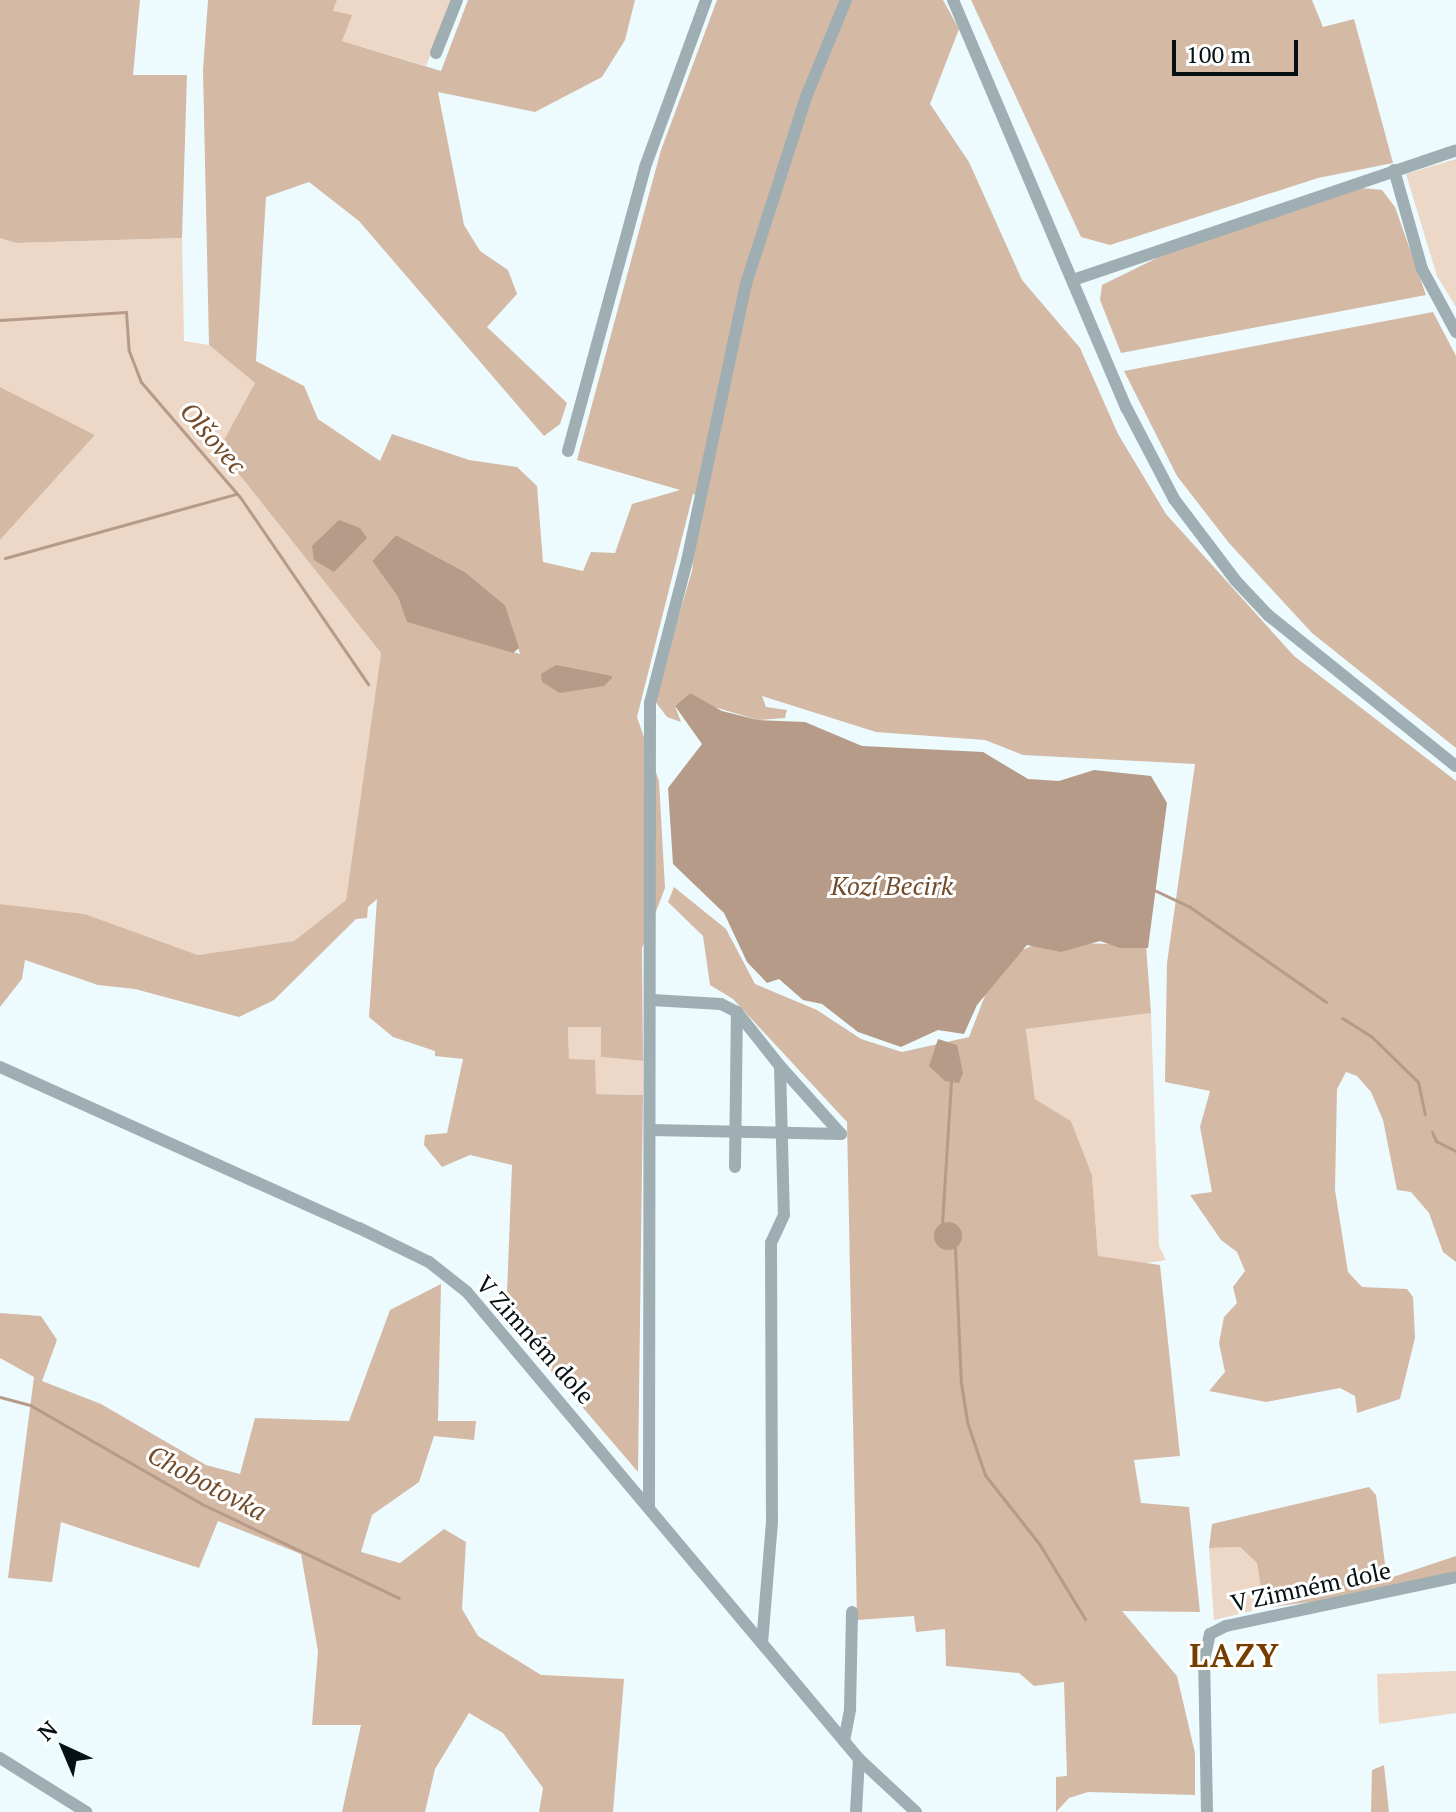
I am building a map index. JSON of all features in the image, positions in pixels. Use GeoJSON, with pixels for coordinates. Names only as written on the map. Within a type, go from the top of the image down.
{"type":"FeatureCollection","features":[{"type":"Feature","properties":{"kind":"street"},"geometry":{"type":"LineString","coordinates":[[436,53],[457,0]]}},
{"type":"Feature","properties":{"kind":"street"},"geometry":{"type":"LineString","coordinates":[[568,451],[645,167],[706,0]]}},
{"type":"Feature","properties":{"kind":"street"},"geometry":{"type":"LineString","coordinates":[[649,1506],[650,703],[687,561],[746,284],[806,97],[846,0]]}},
{"type":"Feature","properties":{"kind":"street"},"geometry":{"type":"LineString","coordinates":[[953,0],[1151,459],[1227,570],[1302,646],[1456,766]]}},
{"type":"Feature","properties":{"kind":"street"},"geometry":{"type":"LineString","coordinates":[[1073,280],[1456,150]]}},
{"type":"Feature","properties":{"kind":"street"},"geometry":{"type":"LineString","coordinates":[[1394,170],[1422,269],[1456,332]]}},
{"type":"Feature","properties":{"kind":"street"},"geometry":{"type":"LineString","coordinates":[[651,1130],[841,1134],[737,1012],[721,1004],[652,1000]]}},
{"type":"Feature","properties":{"kind":"street"},"geometry":{"type":"LineString","coordinates":[[735,1167],[737,1012]]}},
{"type":"Feature","properties":{"kind":"street"},"geometry":{"type":"LineString","coordinates":[[762,1643],[772,1522],[771,1243],[784,1215],[778,1132],[780,1066]]}},
{"type":"Feature","properties":{"kind":"street","name":"V Zimném dole"},"geometry":{"type":"LineString","coordinates":[[0,1067],[429,1262],[467,1292],[859,1759],[916,1812]]}},
{"type":"Feature","properties":{"kind":"street","name":"V Zimném dole"},"geometry":{"type":"LineString","coordinates":[[1207,1812],[1204,1660],[1210,1634],[1226,1626],[1456,1577]]}},
{"type":"Feature","properties":{"kind":"street"},"geometry":{"type":"LineString","coordinates":[[844,1741],[850,1709],[852,1612]]}},
{"type":"Feature","properties":{"kind":"street"},"geometry":{"type":"LineString","coordinates":[[0,1758],[86,1812]]}},
{"type":"Feature","properties":{"kind":"street"},"geometry":{"type":"LineString","coordinates":[[856,1812],[859,1759]]}},
{"type":"Feature","properties":{"kind":"shaded area"},"geometry":{"type":"Polygon","coordinates":[[[0,0],[140,0],[133,75],[187,75],[182,238],[16,243],[0,238],[0,0]]]}},
{"type":"Feature","properties":{"kind":"shaded area"},"geometry":{"type":"Polygon","coordinates":[[[208,0],[337,0],[333,11],[352,15],[342,41],[441,71],[468,0],[635,0],[625,40],[602,77],[535,112],[438,92],[464,225],[480,251],[508,270],[517,294],[487,327],[567,403],[560,424],[544,436],[359,221],[309,182],[266,197],[256,361],[304,386],[318,419],[380,461],[392,434],[469,460],[517,467],[537,486],[543,562],[583,571],[591,552],[615,553],[632,504],[680,490],[577,460],[661,150],[717,0],[943,0],[959,29],[930,104],[969,162],[1022,280],[1080,348],[1118,434],[1166,514],[1294,656],[1456,781],[1456,1262],[1443,1252],[1429,1213],[1411,1192],[1397,1190],[1383,1120],[1371,1092],[1357,1076],[1346,1072],[1337,1089],[1335,1190],[1348,1272],[1362,1287],[1407,1289],[1413,1297],[1415,1338],[1400,1399],[1357,1413],[1355,1396],[1340,1388],[1266,1402],[1209,1391],[1225,1372],[1219,1343],[1224,1317],[1237,1303],[1233,1287],[1245,1271],[1237,1252],[1221,1240],[1190,1195],[1212,1192],[1200,1127],[1210,1091],[1165,1082],[1167,963],[1195,764],[1023,755],[985,740],[876,732],[762,696],[766,707],[787,710],[785,718],[758,720],[701,703],[690,693],[675,706],[681,722],[667,717],[654,700],[692,571],[702,497],[693,494],[637,717],[659,781],[665,888],[642,948],[643,1061],[601,1057],[601,1027],[568,1027],[569,1059],[595,1060],[596,1094],[643,1095],[638,1472],[506,1318],[512,1165],[470,1155],[442,1167],[424,1145],[425,1135],[447,1133],[463,1059],[435,1056],[435,1051],[393,1037],[369,1017],[377,899],[368,907],[367,918],[356,919],[274,1000],[239,1017],[135,989],[98,985],[25,960],[22,979],[0,1007],[0,904],[85,914],[198,955],[294,941],[346,900],[381,653],[219,449],[255,383],[209,345],[203,70],[208,0]],[[396,535],[372,561],[398,597],[408,622],[520,654],[505,605],[465,572],[396,535]]]}},
{"type":"Feature","properties":{"kind":"shaded area"},"geometry":{"type":"Polygon","coordinates":[[[337,0],[452,0],[426,66],[342,41],[333,11],[337,0]]]}},
{"type":"Feature","properties":{"kind":"shaded area"},"geometry":{"type":"Polygon","coordinates":[[[971,0],[1312,0],[1323,27],[1354,19],[1393,163],[1318,178],[1110,245],[1081,237],[971,0]]]}},
{"type":"Feature","properties":{"kind":"shaded area"},"geometry":{"type":"Polygon","coordinates":[[[1456,159],[1456,307],[1437,276],[1406,174],[1456,159]]]}},
{"type":"Feature","properties":{"kind":"shaded area"},"geometry":{"type":"Polygon","coordinates":[[[1362,188],[1382,190],[1395,207],[1426,295],[1121,353],[1100,300],[1102,285],[1165,254],[1362,188]]]}},
{"type":"Feature","properties":{"kind":"shaded area"},"geometry":{"type":"Polygon","coordinates":[[[0,238],[16,243],[182,238],[184,341],[209,345],[255,383],[219,449],[381,653],[346,900],[294,941],[198,955],[85,914],[0,904],[0,540],[95,435],[0,387],[0,238]]]}},
{"type":"Feature","properties":{"kind":"shaded area"},"geometry":{"type":"Polygon","coordinates":[[[1433,312],[1456,356],[1456,748],[1312,633],[1229,543],[1177,476],[1124,371],[1433,312]]]}},
{"type":"Feature","properties":{"kind":"shaded area"},"geometry":{"type":"Polygon","coordinates":[[[0,387],[95,435],[0,540],[0,387]]]}},
{"type":"Feature","properties":{"kind":"shaded area"},"geometry":{"type":"Polygon","coordinates":[[[674,887],[726,929],[755,984],[817,1010],[861,1039],[902,1052],[969,1037],[991,980],[1016,953],[1040,942],[1146,945],[1151,1013],[1026,1029],[1035,1099],[1071,1121],[1092,1175],[1098,1256],[1160,1265],[1180,1456],[1134,1460],[1141,1503],[1189,1507],[1200,1612],[1122,1611],[1177,1676],[1195,1753],[1195,1795],[1088,1792],[1069,1798],[1056,1812],[1056,1777],[1067,1776],[1064,1682],[1034,1686],[1019,1673],[946,1666],[945,1629],[916,1632],[914,1616],[857,1620],[847,1122],[733,999],[710,985],[703,936],[668,902],[674,887]]]}},
{"type":"Feature","properties":{"kind":"shaded area"},"geometry":{"type":"Polygon","coordinates":[[[1151,1013],[1159,1246],[1166,1260],[1135,1265],[1098,1256],[1092,1175],[1071,1121],[1035,1099],[1026,1029],[1151,1013]]]}},
{"type":"Feature","properties":{"kind":"shaded area"},"geometry":{"type":"Polygon","coordinates":[[[568,1026],[601,1027],[601,1057],[643,1061],[643,1095],[596,1094],[569,1059],[568,1026]]]}},
{"type":"Feature","properties":{"kind":"shaded area"},"geometry":{"type":"Polygon","coordinates":[[[441,1284],[438,1421],[476,1421],[474,1440],[434,1436],[419,1482],[372,1515],[361,1552],[400,1563],[444,1529],[466,1542],[462,1609],[478,1636],[541,1675],[624,1679],[613,1812],[539,1812],[543,1788],[503,1733],[469,1713],[435,1769],[425,1812],[342,1812],[361,1725],[312,1725],[318,1651],[301,1554],[218,1521],[199,1568],[61,1522],[52,1582],[8,1578],[34,1377],[0,1358],[0,1313],[41,1316],[57,1340],[42,1381],[101,1404],[206,1465],[240,1474],[255,1418],[349,1421],[390,1310],[441,1284]]]}},
{"type":"Feature","properties":{"kind":"shaded area"},"geometry":{"type":"Polygon","coordinates":[[[1369,1487],[1376,1495],[1387,1579],[1456,1556],[1456,1573],[1370,1594],[1264,1608],[1257,1563],[1240,1547],[1209,1548],[1212,1524],[1369,1487]]]}},
{"type":"Feature","properties":{"kind":"shaded area"},"geometry":{"type":"Polygon","coordinates":[[[1240,1547],[1257,1563],[1264,1608],[1214,1620],[1209,1548],[1240,1547]]]}},
{"type":"Feature","properties":{"kind":"shaded area"},"geometry":{"type":"Polygon","coordinates":[[[1456,1671],[1456,1713],[1379,1724],[1377,1674],[1456,1671]]]}},
{"type":"Feature","properties":{"kind":"shaded area"},"geometry":{"type":"Polygon","coordinates":[[[1384,1765],[1389,1812],[1371,1812],[1372,1770],[1384,1765]]]}},
{"type":"Feature","properties":{"kind":"water"},"geometry":{"type":"Polygon","coordinates":[[[339,520],[360,528],[367,538],[334,572],[314,560],[312,546],[339,520]]]}},
{"type":"Feature","properties":{"kind":"water"},"geometry":{"type":"Polygon","coordinates":[[[396,535],[465,572],[505,605],[519,648],[513,653],[407,622],[398,597],[372,561],[396,535]]]}},
{"type":"Feature","properties":{"kind":"water"},"geometry":{"type":"Polygon","coordinates":[[[556,665],[612,678],[604,686],[560,693],[542,682],[541,674],[556,665]]]}},
{"type":"Feature","properties":{"kind":"water","name":"Kozí Becirk"},"geometry":{"type":"Polygon","coordinates":[[[690,693],[722,711],[758,720],[805,722],[862,746],[983,752],[1028,779],[1059,781],[1094,770],[1151,776],[1167,803],[1148,948],[1120,948],[1100,941],[1061,952],[1027,945],[977,1005],[964,1034],[938,1030],[901,1047],[858,1032],[822,1004],[803,1000],[779,979],[767,983],[747,962],[724,913],[673,864],[668,788],[702,744],[675,706],[690,693]]]}},
{"type":"Feature","properties":{"kind":"water"},"geometry":{"type":"Polygon","coordinates":[[[938,1039],[957,1045],[963,1073],[959,1083],[945,1081],[929,1066],[938,1039]]]}},
{"type":"Feature","properties":{"kind":"water"},"geometry":{"type":"Polygon","coordinates":[[[948,1222],[958,1226],[962,1236],[958,1246],[948,1250],[938,1246],[934,1236],[938,1226],[948,1222]]]}},
{"type":"Feature","properties":{"kind":"waterway","name":"Olšovec"},"geometry":{"type":"LineString","coordinates":[[0,320],[126,312],[129,351],[141,382],[240,497],[368,684]]}},
{"type":"Feature","properties":{"kind":"waterway"},"geometry":{"type":"LineString","coordinates":[[5,558],[236,494]]}},
{"type":"Feature","properties":{"kind":"waterway"},"geometry":{"type":"LineString","coordinates":[[1152,889],[1190,907],[1326,1002]]}},
{"type":"Feature","properties":{"kind":"waterway"},"geometry":{"type":"LineString","coordinates":[[1342,1018],[1371,1036],[1418,1082],[1425,1114]]}},
{"type":"Feature","properties":{"kind":"waterway"},"geometry":{"type":"LineString","coordinates":[[942,1224],[951,1080]]}},
{"type":"Feature","properties":{"kind":"waterway"},"geometry":{"type":"LineString","coordinates":[[1432,1132],[1436,1141],[1456,1151]]}},
{"type":"Feature","properties":{"kind":"waterway"},"geometry":{"type":"LineString","coordinates":[[955,1248],[961,1383],[967,1422],[985,1475],[1040,1545],[1085,1619]]}},
{"type":"Feature","properties":{"kind":"waterway","name":"Chobotovka"},"geometry":{"type":"LineString","coordinates":[[0,1397],[30,1405],[202,1504],[399,1598]]}},
{"type":"Feature","properties":{"kind":"district","name":"LAZY"},"geometry":{"type":"Point","coordinates":[1235,1655]}}]}
